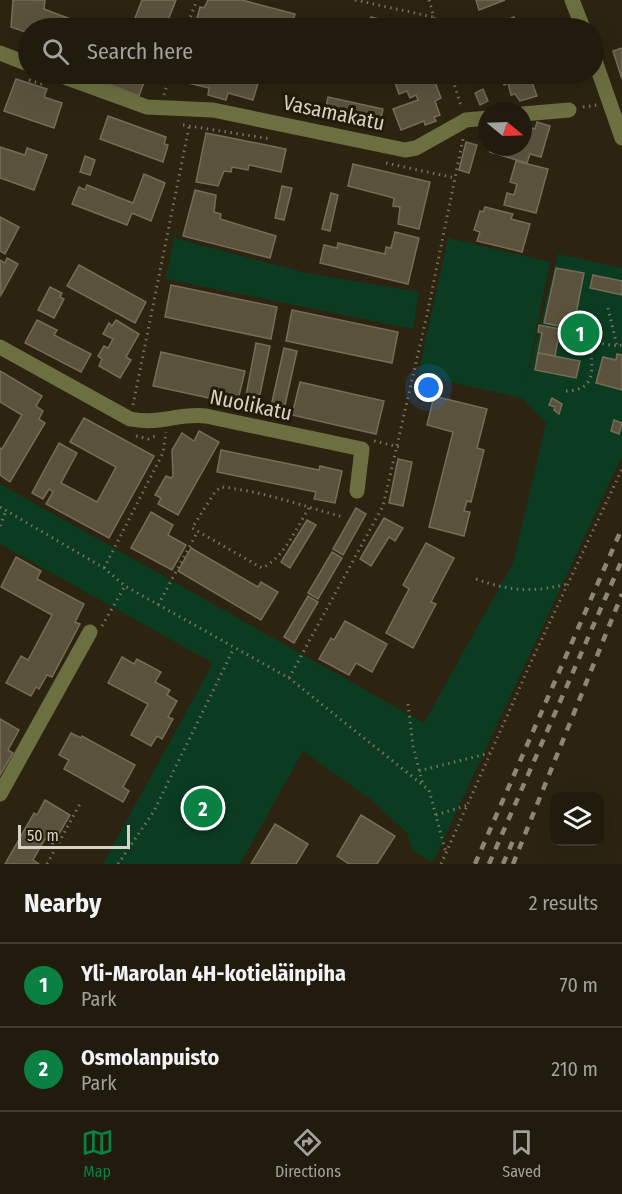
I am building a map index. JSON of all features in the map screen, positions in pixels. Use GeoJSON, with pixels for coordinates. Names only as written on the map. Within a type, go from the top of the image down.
{"type":"FeatureCollection","features":[{"type":"Feature","properties":{"kind":"street"},"geometry":{"type":"LineString","coordinates":[[572,0],[579,18]]}},
{"type":"Feature","properties":{"kind":"street"},"geometry":{"type":"LineString","coordinates":[[0,53],[18,65]]}},
{"type":"Feature","properties":{"kind":"street","name":"Vasamakatu"},"geometry":{"type":"LineString","coordinates":[[65,84],[147,107],[163,109],[194,107],[295,125],[405,150],[429,142],[466,120]]}},
{"type":"Feature","properties":{"kind":"street"},"geometry":{"type":"LineString","coordinates":[[603,84],[622,136]]}},
{"type":"Feature","properties":{"kind":"street"},"geometry":{"type":"LineString","coordinates":[[532,113],[569,110]]}},
{"type":"Feature","properties":{"kind":"street"},"geometry":{"type":"LineString","coordinates":[[466,120],[478,119]]}},
{"type":"Feature","properties":{"kind":"street","name":"Nuolikatu"},"geometry":{"type":"LineString","coordinates":[[0,347],[130,419],[150,423],[186,414],[206,416],[362,449],[357,491]]}},
{"type":"Feature","properties":{"kind":"street"},"geometry":{"type":"LineString","coordinates":[[0,794],[94,632]]}},
{"type":"Feature","properties":{"kind":"path"},"geometry":{"type":"LineString","coordinates":[[190,18],[196,0]]}},
{"type":"Feature","properties":{"kind":"path"},"geometry":{"type":"LineString","coordinates":[[355,0],[433,17],[429,0]]}},
{"type":"Feature","properties":{"kind":"path"},"geometry":{"type":"LineString","coordinates":[[163,109],[167,84]]}},
{"type":"Feature","properties":{"kind":"path"},"geometry":{"type":"LineString","coordinates":[[289,678],[383,506],[396,458],[466,120],[454,84]]}},
{"type":"Feature","properties":{"kind":"path"},"geometry":{"type":"LineString","coordinates":[[569,110],[610,103]]}},
{"type":"Feature","properties":{"kind":"path"},"geometry":{"type":"LineString","coordinates":[[130,419],[194,107]]}},
{"type":"Feature","properties":{"kind":"path"},"geometry":{"type":"LineString","coordinates":[[177,124],[282,141]]}},
{"type":"Feature","properties":{"kind":"path"},"geometry":{"type":"LineString","coordinates":[[376,161],[455,178]]}},
{"type":"Feature","properties":{"kind":"path"},"geometry":{"type":"LineString","coordinates":[[566,391],[582,390],[588,386],[592,367],[590,342],[620,345],[608,308]]}},
{"type":"Feature","properties":{"kind":"path"},"geometry":{"type":"LineString","coordinates":[[104,568],[163,453],[168,420]]}},
{"type":"Feature","properties":{"kind":"path"},"geometry":{"type":"LineString","coordinates":[[441,864],[567,584],[622,469]]}},
{"type":"Feature","properties":{"kind":"path"},"geometry":{"type":"LineString","coordinates":[[309,507],[274,562],[262,568],[192,528],[215,492],[221,487],[309,507],[343,517]]}},
{"type":"Feature","properties":{"kind":"path"},"geometry":{"type":"LineString","coordinates":[[0,507],[104,568],[125,586],[289,678],[429,790],[447,853]]}},
{"type":"Feature","properties":{"kind":"path"},"geometry":{"type":"LineString","coordinates":[[0,526],[6,510]]}},
{"type":"Feature","properties":{"kind":"path"},"geometry":{"type":"LineString","coordinates":[[158,605],[198,531]]}},
{"type":"Feature","properties":{"kind":"path"},"geometry":{"type":"LineString","coordinates":[[476,579],[518,591],[539,591],[567,584]]}},
{"type":"Feature","properties":{"kind":"path"},"geometry":{"type":"LineString","coordinates":[[94,632],[125,586]]}},
{"type":"Feature","properties":{"kind":"path"},"geometry":{"type":"LineString","coordinates":[[118,864],[154,811],[234,648]]}},
{"type":"Feature","properties":{"kind":"path"},"geometry":{"type":"LineString","coordinates":[[408,704],[423,785]]}},
{"type":"Feature","properties":{"kind":"path"},"geometry":{"type":"LineString","coordinates":[[419,771],[491,753]]}},
{"type":"Feature","properties":{"kind":"path"},"geometry":{"type":"LineString","coordinates":[[47,864],[81,802]]}},
{"type":"Feature","properties":{"kind":"path"},"geometry":{"type":"LineString","coordinates":[[436,815],[468,805]]}},
{"type":"Feature","properties":{"kind":"green space"},"geometry":{"type":"Polygon","coordinates":[[[174,238],[310,274],[419,292],[413,329],[166,279],[174,238]]]}},
{"type":"Feature","properties":{"kind":"green space"},"geometry":{"type":"Polygon","coordinates":[[[448,238],[550,262],[526,380],[558,254],[622,268],[622,456],[433,862],[413,851],[407,833],[370,799],[303,751],[240,864],[103,864],[213,663],[0,544],[0,484],[424,723],[513,563],[546,423],[522,398],[418,375],[448,238]]]}},
{"type":"Feature","properties":{"kind":"building"},"geometry":{"type":"Polygon","coordinates":[[[13,0],[45,0],[44,9],[68,18],[18,18],[18,29],[11,27],[13,0]]]}},
{"type":"Feature","properties":{"kind":"building"},"geometry":{"type":"Polygon","coordinates":[[[142,0],[176,0],[169,18],[135,18],[142,0]]]}},
{"type":"Feature","properties":{"kind":"building"},"geometry":{"type":"Polygon","coordinates":[[[208,0],[242,0],[295,14],[294,18],[197,18],[200,7],[204,8],[208,0]]]}},
{"type":"Feature","properties":{"kind":"building"},"geometry":{"type":"Polygon","coordinates":[[[476,0],[505,0],[479,10],[476,0]]]}},
{"type":"Feature","properties":{"kind":"building"},"geometry":{"type":"Polygon","coordinates":[[[622,48],[622,79],[613,51],[622,48]]]}},
{"type":"Feature","properties":{"kind":"building"},"geometry":{"type":"Polygon","coordinates":[[[16,79],[18,84],[32,84],[47,89],[44,97],[62,103],[54,128],[4,111],[16,79]]]}},
{"type":"Feature","properties":{"kind":"building"},"geometry":{"type":"Polygon","coordinates":[[[108,84],[143,84],[139,96],[108,84]]]}},
{"type":"Feature","properties":{"kind":"building"},"geometry":{"type":"Polygon","coordinates":[[[192,84],[258,84],[253,100],[228,93],[226,100],[208,95],[209,88],[192,84]]]}},
{"type":"Feature","properties":{"kind":"building"},"geometry":{"type":"Polygon","coordinates":[[[396,84],[436,84],[441,98],[435,101],[440,115],[434,117],[436,121],[425,125],[424,121],[401,130],[393,109],[418,100],[416,95],[410,98],[407,91],[399,94],[396,84]]]}},
{"type":"Feature","properties":{"kind":"building"},"geometry":{"type":"Polygon","coordinates":[[[508,84],[533,84],[537,96],[520,101],[515,94],[511,95],[508,84]]]}},
{"type":"Feature","properties":{"kind":"building"},"geometry":{"type":"Polygon","coordinates":[[[483,89],[488,101],[479,102],[475,93],[483,89]]]}},
{"type":"Feature","properties":{"kind":"building"},"geometry":{"type":"Polygon","coordinates":[[[328,97],[383,109],[378,130],[324,118],[328,97]]]}},
{"type":"Feature","properties":{"kind":"building"},"geometry":{"type":"Polygon","coordinates":[[[108,116],[166,137],[164,144],[168,145],[163,162],[100,139],[108,116]]]}},
{"type":"Feature","properties":{"kind":"building"},"geometry":{"type":"Polygon","coordinates":[[[537,122],[550,126],[541,157],[532,155],[532,128],[535,129],[537,122]]]}},
{"type":"Feature","properties":{"kind":"building"},"geometry":{"type":"Polygon","coordinates":[[[206,133],[286,149],[281,172],[249,165],[248,170],[232,167],[231,172],[224,171],[218,186],[196,182],[206,133]]]}},
{"type":"Feature","properties":{"kind":"building"},"geometry":{"type":"Polygon","coordinates":[[[466,142],[477,145],[469,173],[459,170],[466,142]]]}},
{"type":"Feature","properties":{"kind":"building"},"geometry":{"type":"Polygon","coordinates":[[[0,147],[25,155],[27,148],[47,155],[34,190],[0,178],[0,147]]]}},
{"type":"Feature","properties":{"kind":"building"},"geometry":{"type":"Polygon","coordinates":[[[85,156],[95,160],[90,175],[80,172],[85,156]]]}},
{"type":"Feature","properties":{"kind":"building"},"geometry":{"type":"Polygon","coordinates":[[[503,156],[529,156],[527,163],[503,156]]]}},
{"type":"Feature","properties":{"kind":"building"},"geometry":{"type":"Polygon","coordinates":[[[516,161],[548,169],[536,213],[504,205],[507,193],[514,195],[517,184],[510,182],[516,161]]]}},
{"type":"Feature","properties":{"kind":"building"},"geometry":{"type":"Polygon","coordinates":[[[353,164],[430,182],[419,229],[398,224],[400,207],[393,206],[394,198],[348,186],[353,164]]]}},
{"type":"Feature","properties":{"kind":"building"},"geometry":{"type":"Polygon","coordinates":[[[144,174],[165,183],[151,221],[132,213],[127,225],[72,204],[79,187],[85,190],[87,185],[133,203],[144,174]]]}},
{"type":"Feature","properties":{"kind":"building"},"geometry":{"type":"Polygon","coordinates":[[[282,186],[292,188],[284,220],[275,218],[282,186]]]}},
{"type":"Feature","properties":{"kind":"building"},"geometry":{"type":"Polygon","coordinates":[[[195,190],[216,195],[214,212],[221,214],[220,219],[276,236],[270,258],[183,236],[195,190]]]}},
{"type":"Feature","properties":{"kind":"building"},"geometry":{"type":"Polygon","coordinates":[[[331,193],[338,195],[330,231],[322,229],[331,193]]]}},
{"type":"Feature","properties":{"kind":"building"},"geometry":{"type":"Polygon","coordinates":[[[485,207],[513,214],[511,219],[530,224],[522,252],[477,241],[480,232],[474,230],[480,211],[483,212],[485,207]]]}},
{"type":"Feature","properties":{"kind":"building"},"geometry":{"type":"Polygon","coordinates":[[[0,217],[19,227],[5,254],[0,251],[0,217]]]}},
{"type":"Feature","properties":{"kind":"building"},"geometry":{"type":"Polygon","coordinates":[[[395,232],[419,238],[408,284],[320,263],[324,245],[337,248],[338,243],[385,254],[386,247],[391,248],[395,232]]]}},
{"type":"Feature","properties":{"kind":"building"},"geometry":{"type":"Polygon","coordinates":[[[7,258],[18,264],[1,295],[0,260],[5,263],[7,258]]]}},
{"type":"Feature","properties":{"kind":"building"},"geometry":{"type":"Polygon","coordinates":[[[79,265],[146,302],[135,323],[67,286],[79,265]]]}},
{"type":"Feature","properties":{"kind":"building"},"geometry":{"type":"Polygon","coordinates":[[[556,268],[584,273],[573,329],[544,323],[556,268]]]}},
{"type":"Feature","properties":{"kind":"building"},"geometry":{"type":"Polygon","coordinates":[[[593,275],[622,281],[622,295],[590,288],[593,275]]]}},
{"type":"Feature","properties":{"kind":"building"},"geometry":{"type":"Polygon","coordinates":[[[171,285],[277,307],[271,339],[165,317],[171,285]]]}},
{"type":"Feature","properties":{"kind":"building"},"geometry":{"type":"Polygon","coordinates":[[[50,287],[62,293],[60,297],[64,299],[54,318],[38,310],[50,287]]]}},
{"type":"Feature","properties":{"kind":"building"},"geometry":{"type":"Polygon","coordinates":[[[292,310],[398,332],[392,363],[286,341],[292,310]]]}},
{"type":"Feature","properties":{"kind":"building"},"geometry":{"type":"Polygon","coordinates":[[[37,320],[57,330],[54,335],[91,354],[81,372],[25,343],[37,320]]]}},
{"type":"Feature","properties":{"kind":"building"},"geometry":{"type":"Polygon","coordinates":[[[116,320],[139,334],[126,357],[131,360],[120,378],[99,366],[102,359],[98,356],[104,346],[108,348],[113,339],[103,334],[109,323],[112,326],[116,320]]]}},
{"type":"Feature","properties":{"kind":"building"},"geometry":{"type":"Polygon","coordinates":[[[539,325],[560,329],[555,356],[538,353],[542,333],[538,332],[539,325]]]}},
{"type":"Feature","properties":{"kind":"building"},"geometry":{"type":"Polygon","coordinates":[[[256,343],[270,346],[257,409],[244,406],[256,343]]]}},
{"type":"Feature","properties":{"kind":"building"},"geometry":{"type":"Polygon","coordinates":[[[284,348],[297,351],[283,414],[270,411],[284,348]]]}},
{"type":"Feature","properties":{"kind":"building"},"geometry":{"type":"Polygon","coordinates":[[[161,352],[245,371],[237,404],[153,386],[161,352]]]}},
{"type":"Feature","properties":{"kind":"building"},"geometry":{"type":"Polygon","coordinates":[[[538,353],[580,361],[576,378],[535,370],[538,353]]]}},
{"type":"Feature","properties":{"kind":"building"},"geometry":{"type":"Polygon","coordinates":[[[617,354],[622,355],[622,390],[596,383],[603,357],[616,360],[617,354]]]}},
{"type":"Feature","properties":{"kind":"building"},"geometry":{"type":"Polygon","coordinates":[[[0,371],[42,396],[36,406],[43,411],[39,419],[45,423],[10,482],[0,475],[0,448],[2,449],[22,415],[0,402],[0,371]]]}},
{"type":"Feature","properties":{"kind":"building"},"geometry":{"type":"Polygon","coordinates":[[[300,382],[384,401],[376,434],[292,415],[300,382]]]}},
{"type":"Feature","properties":{"kind":"building"},"geometry":{"type":"Polygon","coordinates":[[[434,396],[487,409],[477,448],[484,450],[471,502],[467,501],[464,511],[470,512],[464,536],[429,527],[453,432],[427,425],[434,396]]]}},
{"type":"Feature","properties":{"kind":"building"},"geometry":{"type":"Polygon","coordinates":[[[552,398],[562,404],[559,414],[554,410],[555,407],[549,405],[552,398]]]}},
{"type":"Feature","properties":{"kind":"building"},"geometry":{"type":"Polygon","coordinates":[[[84,418],[154,456],[109,538],[46,504],[53,492],[49,489],[43,499],[32,493],[59,443],[77,453],[61,483],[97,502],[116,467],[70,442],[84,418]]]}},
{"type":"Feature","properties":{"kind":"building"},"geometry":{"type":"Polygon","coordinates":[[[614,420],[622,423],[619,434],[611,431],[614,420]]]}},
{"type":"Feature","properties":{"kind":"building"},"geometry":{"type":"Polygon","coordinates":[[[199,431],[219,442],[178,515],[158,504],[161,498],[155,495],[166,476],[171,478],[173,476],[172,450],[182,433],[194,441],[199,431]]]}},
{"type":"Feature","properties":{"kind":"building"},"geometry":{"type":"Polygon","coordinates":[[[221,450],[319,470],[320,466],[342,471],[335,503],[314,499],[316,492],[217,472],[221,450]]]}},
{"type":"Feature","properties":{"kind":"building"},"geometry":{"type":"Polygon","coordinates":[[[398,459],[412,462],[403,506],[389,503],[398,459]]]}},
{"type":"Feature","properties":{"kind":"building"},"geometry":{"type":"Polygon","coordinates":[[[356,508],[366,514],[343,555],[333,549],[356,508]]]}},
{"type":"Feature","properties":{"kind":"building"},"geometry":{"type":"Polygon","coordinates":[[[151,512],[173,525],[168,535],[186,545],[172,570],[131,548],[151,512]]]}},
{"type":"Feature","properties":{"kind":"building"},"geometry":{"type":"Polygon","coordinates":[[[384,518],[403,528],[395,541],[389,537],[371,566],[360,559],[384,518]]]}},
{"type":"Feature","properties":{"kind":"building"},"geometry":{"type":"Polygon","coordinates":[[[307,520],[316,525],[290,568],[281,562],[307,520]]]}},
{"type":"Feature","properties":{"kind":"building"},"geometry":{"type":"Polygon","coordinates":[[[426,543],[454,558],[431,602],[436,604],[413,648],[386,633],[409,589],[403,585],[426,543]]]}},
{"type":"Feature","properties":{"kind":"building"},"geometry":{"type":"Polygon","coordinates":[[[191,548],[258,587],[261,582],[278,592],[261,620],[178,571],[191,548]]]}},
{"type":"Feature","properties":{"kind":"building"},"geometry":{"type":"Polygon","coordinates":[[[332,552],[342,558],[318,599],[308,593],[332,552]]]}},
{"type":"Feature","properties":{"kind":"building"},"geometry":{"type":"Polygon","coordinates":[[[16,557],[41,571],[37,579],[84,604],[75,622],[80,624],[52,677],[47,675],[39,689],[36,687],[31,696],[6,683],[21,656],[28,660],[52,615],[1,587],[16,557]]]}},
{"type":"Feature","properties":{"kind":"building"},"geometry":{"type":"Polygon","coordinates":[[[308,596],[318,602],[294,643],[284,637],[308,596]]]}},
{"type":"Feature","properties":{"kind":"building"},"geometry":{"type":"Polygon","coordinates":[[[345,621],[387,644],[372,672],[356,663],[349,675],[319,659],[331,638],[334,640],[345,621]]]}},
{"type":"Feature","properties":{"kind":"building"},"geometry":{"type":"Polygon","coordinates":[[[122,657],[134,664],[137,659],[161,672],[155,682],[170,690],[167,695],[177,701],[168,717],[173,719],[162,739],[157,736],[151,746],[131,735],[148,704],[108,683],[122,657]]]}},
{"type":"Feature","properties":{"kind":"building"},"geometry":{"type":"Polygon","coordinates":[[[0,719],[19,730],[8,750],[13,753],[0,775],[0,719]]]}},
{"type":"Feature","properties":{"kind":"building"},"geometry":{"type":"Polygon","coordinates":[[[71,733],[81,738],[82,736],[135,765],[123,787],[129,791],[123,802],[64,769],[69,760],[59,755],[71,733]]]}},
{"type":"Feature","properties":{"kind":"building"},"geometry":{"type":"Polygon","coordinates":[[[45,800],[70,815],[53,844],[45,839],[33,860],[39,864],[5,864],[34,813],[37,815],[45,800]]]}},
{"type":"Feature","properties":{"kind":"building"},"geometry":{"type":"Polygon","coordinates":[[[361,815],[395,836],[377,864],[349,864],[337,856],[361,815]]]}},
{"type":"Feature","properties":{"kind":"building"},"geometry":{"type":"Polygon","coordinates":[[[275,824],[308,844],[296,864],[251,864],[275,824]]]}},
{"type":"Feature","properties":{"kind":"railway"},"geometry":{"type":"LineString","coordinates":[[475,864],[622,528]]}},
{"type":"Feature","properties":{"kind":"railway"},"geometry":{"type":"LineString","coordinates":[[489,864],[622,560]]}},
{"type":"Feature","properties":{"kind":"railway"},"geometry":{"type":"LineString","coordinates":[[513,864],[622,594]]}},
{"type":"Feature","properties":{"kind":"railway"},"geometry":{"type":"LineString","coordinates":[[503,864],[515,836]]}},
{"type":"Feature","properties":{"kind":"place","name":"Yli-Marolan 4H-kotieläinpiha"},"geometry":{"type":"Point","coordinates":[580,333]}},
{"type":"Feature","properties":{"kind":"place","name":"Osmolanpuisto"},"geometry":{"type":"Point","coordinates":[203,808]}}]}
